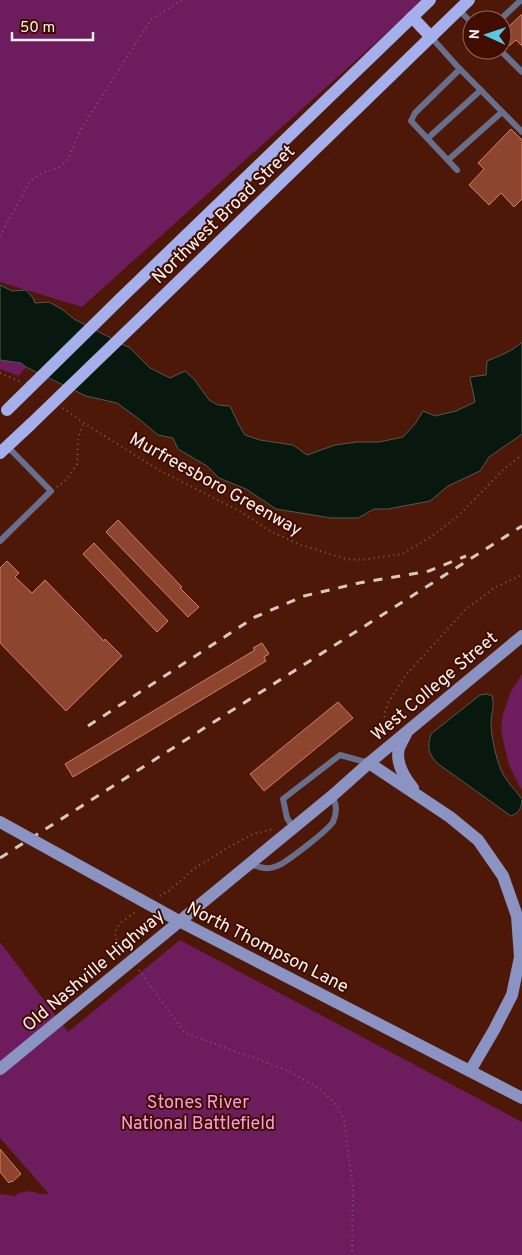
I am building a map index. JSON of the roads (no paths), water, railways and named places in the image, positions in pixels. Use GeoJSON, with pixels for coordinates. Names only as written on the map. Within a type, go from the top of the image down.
{"type":"FeatureCollection","features":[{"type":"Feature","properties":{"kind":"main road","name":"Northwest Broad Street"},"geometry":{"type":"LineString","coordinates":[[4,413],[430,0]]}},
{"type":"Feature","properties":{"kind":"main road","name":"Northwest Broad Street"},"geometry":{"type":"LineString","coordinates":[[4,449],[469,0]]}},
{"type":"Feature","properties":{"kind":"main road"},"geometry":{"type":"LineString","coordinates":[[412,17],[431,37]]}},
{"type":"Feature","properties":{"kind":"main road","name":"West College Street"},"geometry":{"type":"LineString","coordinates":[[369,763],[522,636]]}},
{"type":"Feature","properties":{"kind":"main road"},"geometry":{"type":"LineString","coordinates":[[407,731],[399,748],[398,759],[404,776],[420,798]]}},
{"type":"Feature","properties":{"kind":"main road"},"geometry":{"type":"LineString","coordinates":[[369,763],[450,817],[478,840],[503,876],[517,916],[520,957],[512,994],[470,1071]]}},
{"type":"Feature","properties":{"kind":"main road","name":"Old Nashville Highway"},"geometry":{"type":"LineString","coordinates":[[0,1069],[332,796],[369,763]]}},
{"type":"Feature","properties":{"kind":"main road","name":"North Thompson Lane"},"geometry":{"type":"LineString","coordinates":[[0,822],[179,921],[522,1098]]}},
{"type":"Feature","properties":{"kind":"lane"},"geometry":{"type":"LineString","coordinates":[[510,10],[521,0]]}},
{"type":"Feature","properties":{"kind":"lane"},"geometry":{"type":"LineString","coordinates":[[459,10],[462,13]]}},
{"type":"Feature","properties":{"kind":"lane"},"geometry":{"type":"LineString","coordinates":[[431,37],[522,132]]}},
{"type":"Feature","properties":{"kind":"lane"},"geometry":{"type":"LineString","coordinates":[[510,60],[522,72]]}},
{"type":"Feature","properties":{"kind":"lane"},"geometry":{"type":"LineString","coordinates":[[457,170],[411,121],[415,113],[460,69]]}},
{"type":"Feature","properties":{"kind":"lane"},"geometry":{"type":"LineString","coordinates":[[428,138],[481,90]]}},
{"type":"Feature","properties":{"kind":"lane"},"geometry":{"type":"LineString","coordinates":[[448,160],[502,112]]}},
{"type":"Feature","properties":{"kind":"lane"},"geometry":{"type":"LineString","coordinates":[[0,541],[51,491],[4,449]]}},
{"type":"Feature","properties":{"kind":"lane"},"geometry":{"type":"LineString","coordinates":[[293,827],[287,818],[283,798],[340,755],[369,763]]}},
{"type":"Feature","properties":{"kind":"lane"},"geometry":{"type":"LineString","coordinates":[[249,863],[261,868],[276,867],[318,836],[332,823],[336,810],[335,801],[332,796]]}},
{"type":"Feature","properties":{"kind":"railway"},"geometry":{"type":"LineString","coordinates":[[0,858],[522,526]]}},
{"type":"Feature","properties":{"kind":"railway"},"geometry":{"type":"LineString","coordinates":[[88,726],[255,617],[304,596],[359,583],[429,571],[466,556]]}},
{"type":"Feature","properties":{"kind":"park label","name":"Stones River National Battlefield"},"geometry":{"type":"Point","coordinates":[198,1112]}}]}
